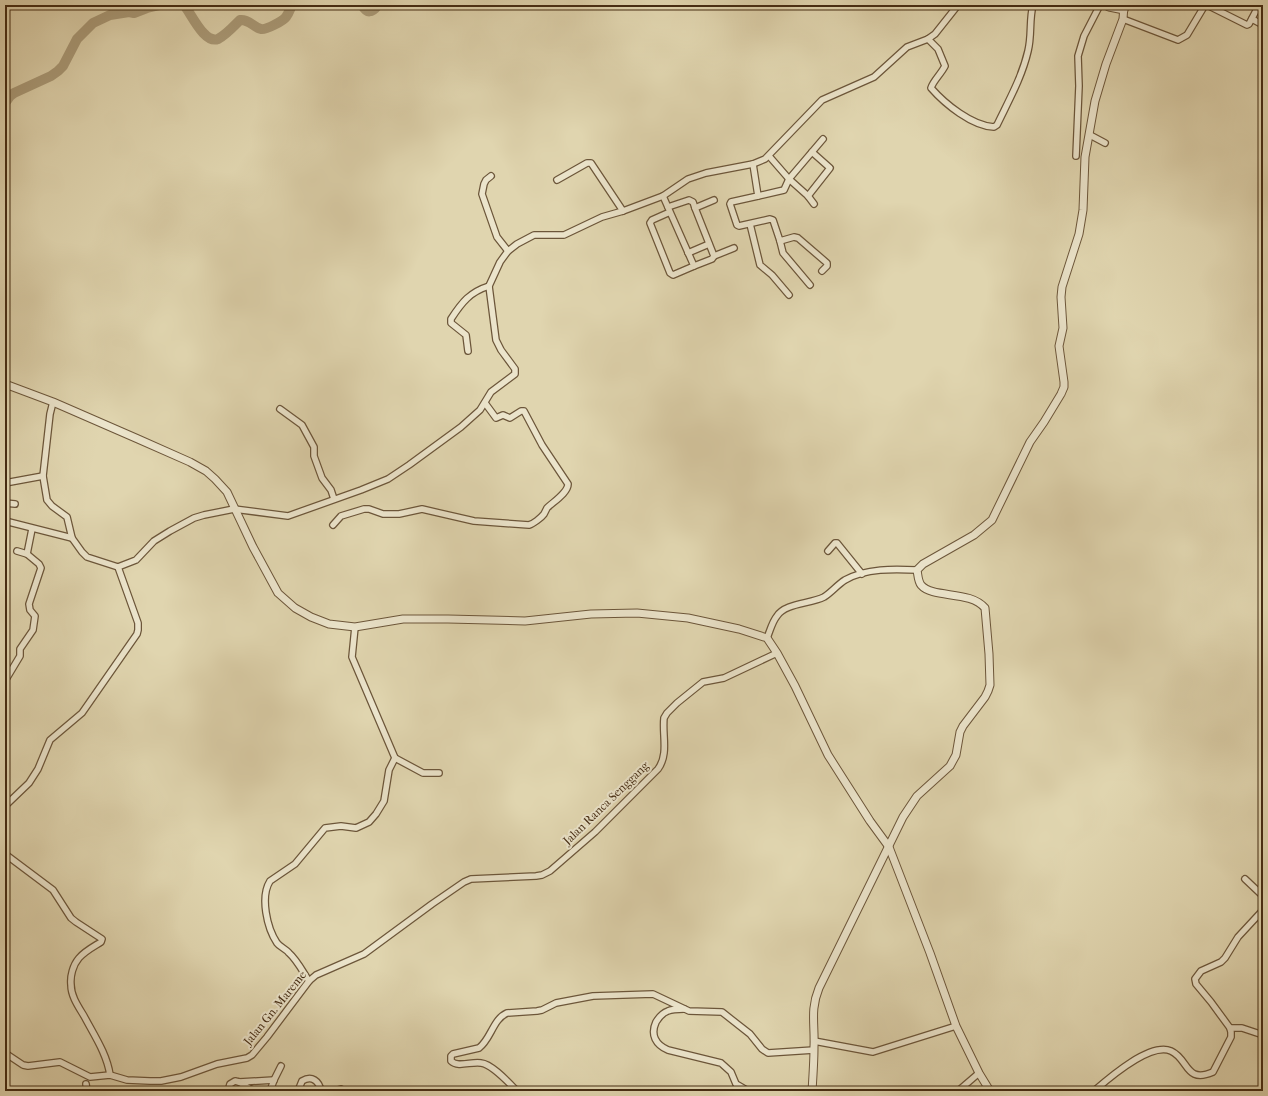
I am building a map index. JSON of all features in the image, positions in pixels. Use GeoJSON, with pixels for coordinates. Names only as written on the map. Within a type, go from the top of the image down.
{"type":"FeatureCollection","features":[{"type":"Feature","properties":{"kind":"street"},"geometry":{"type":"LineString","coordinates":[[51,408],[43,476],[47,500],[66,517],[72,538],[87,557],[118,568],[136,560],[154,542],[183,523],[204,515],[234,509],[285,516],[303,511],[388,479],[461,427],[480,410],[491,392],[514,375],[515,369],[499,347],[496,340],[489,286],[500,262],[508,251],[531,236],[564,235],[602,217],[623,212],[663,196],[681,182],[688,179],[706,173],[753,164],[769,156],[822,100],[874,76],[907,47],[928,39],[958,5]]}},
{"type":"Feature","properties":{"kind":"street"},"geometry":{"type":"LineString","coordinates":[[928,39],[938,49],[945,66],[942,73],[932,84],[931,88],[942,100],[957,112],[974,121],[994,127],[997,124],[1020,76],[1028,50],[1031,33],[1030,16],[1033,5]]}},
{"type":"Feature","properties":{"kind":"street"},"geometry":{"type":"LineString","coordinates":[[1076,156],[1079,94],[1078,56],[1084,36],[1100,5]]}},
{"type":"Feature","properties":{"kind":"street"},"geometry":{"type":"LineString","coordinates":[[767,638],[775,619],[783,610],[822,598],[846,579],[862,574],[891,569],[917,570],[924,564],[974,535],[992,520],[1030,442],[1061,394],[1064,387],[1059,346],[1062,328],[1062,287],[1079,234],[1082,218],[1085,157],[1097,94],[1123,18],[1124,8],[1109,7],[1105,5]]}},
{"type":"Feature","properties":{"kind":"street"},"geometry":{"type":"LineString","coordinates":[[1123,18],[1178,40],[1187,35],[1206,5],[1247,25],[1249,24],[1259,5]]}},
{"type":"Feature","properties":{"kind":"street"},"geometry":{"type":"LineString","coordinates":[[1252,19],[1263,25]]}},
{"type":"Feature","properties":{"kind":"street"},"geometry":{"type":"LineString","coordinates":[[1090,135],[1105,143]]}},
{"type":"Feature","properties":{"kind":"street"},"geometry":{"type":"LineString","coordinates":[[810,285],[783,253],[773,220],[770,219],[750,224],[737,225],[731,203],[733,201],[784,190],[789,179],[823,139]]}},
{"type":"Feature","properties":{"kind":"street"},"geometry":{"type":"LineString","coordinates":[[808,196],[830,168],[812,152]]}},
{"type":"Feature","properties":{"kind":"street"},"geometry":{"type":"LineString","coordinates":[[769,156],[814,204]]}},
{"type":"Feature","properties":{"kind":"street"},"geometry":{"type":"LineString","coordinates":[[557,180],[587,163],[591,163],[623,212]]}},
{"type":"Feature","properties":{"kind":"street"},"geometry":{"type":"LineString","coordinates":[[753,164],[758,196]]}},
{"type":"Feature","properties":{"kind":"street"},"geometry":{"type":"LineString","coordinates":[[491,176],[484,184],[482,194],[497,237],[508,251]]}},
{"type":"Feature","properties":{"kind":"street"},"geometry":{"type":"LineString","coordinates":[[663,196],[694,266]]}},
{"type":"Feature","properties":{"kind":"street"},"geometry":{"type":"LineString","coordinates":[[714,256],[695,208],[689,200],[652,220],[650,223],[672,275],[712,259],[714,256],[734,248]]}},
{"type":"Feature","properties":{"kind":"street"},"geometry":{"type":"LineString","coordinates":[[695,208],[714,200]]}},
{"type":"Feature","properties":{"kind":"street"},"geometry":{"type":"LineString","coordinates":[[750,224],[760,265],[789,295]]}},
{"type":"Feature","properties":{"kind":"street"},"geometry":{"type":"LineString","coordinates":[[780,241],[794,237],[798,238],[827,263],[827,266],[822,271]]}},
{"type":"Feature","properties":{"kind":"street"},"geometry":{"type":"LineString","coordinates":[[688,254],[709,244]]}},
{"type":"Feature","properties":{"kind":"street"},"geometry":{"type":"LineString","coordinates":[[468,351],[466,336],[451,323],[451,319],[468,297],[474,292],[489,286]]}},
{"type":"Feature","properties":{"kind":"street"},"geometry":{"type":"LineString","coordinates":[[5,384],[51,408],[138,438],[206,471],[227,492],[253,547],[278,593],[305,614],[328,624],[355,626],[403,619],[526,621],[592,614],[637,613],[688,618],[739,629],[767,638],[795,686],[828,755],[870,821],[889,847],[930,953],[956,1026],[979,1073],[990,1091]]}},
{"type":"Feature","properties":{"kind":"street"},"geometry":{"type":"LineString","coordinates":[[333,525],[342,516],[360,510],[369,509],[383,514],[399,514],[422,509],[474,521],[528,525],[532,524],[544,514],[546,509],[568,488],[568,484],[545,450],[524,411],[521,411],[510,418],[504,415],[496,418],[485,403]]}},
{"type":"Feature","properties":{"kind":"street"},"geometry":{"type":"LineString","coordinates":[[280,409],[300,423],[304,429],[314,447],[314,456],[322,478],[331,490],[334,499]]}},
{"type":"Feature","properties":{"kind":"street"},"geometry":{"type":"LineString","coordinates":[[5,483],[43,476]]}},
{"type":"Feature","properties":{"kind":"street"},"geometry":{"type":"LineString","coordinates":[[5,503],[16,504]]}},
{"type":"Feature","properties":{"kind":"street"},"geometry":{"type":"LineString","coordinates":[[5,521],[72,538]]}},
{"type":"Feature","properties":{"kind":"street"},"geometry":{"type":"LineString","coordinates":[[27,554],[32,529]]}},
{"type":"Feature","properties":{"kind":"street"},"geometry":{"type":"LineString","coordinates":[[828,550],[837,542],[862,574]]}},
{"type":"Feature","properties":{"kind":"street"},"geometry":{"type":"LineString","coordinates":[[5,681],[20,656],[20,649],[34,628],[35,616],[30,610],[30,601],[40,567],[39,564],[27,554],[17,551]]}},
{"type":"Feature","properties":{"kind":"street"},"geometry":{"type":"LineString","coordinates":[[5,806],[34,777],[50,740],[82,713],[137,634],[138,623],[118,568]]}},
{"type":"Feature","properties":{"kind":"street"},"geometry":{"type":"LineString","coordinates":[[812,1091],[814,1041],[812,1015],[815,997],[903,817],[917,796],[954,761],[960,732],[985,698],[990,684],[985,608],[966,597],[932,591],[924,588],[918,579],[917,570]]}},
{"type":"Feature","properties":{"kind":"street"},"geometry":{"type":"LineString","coordinates":[[355,626],[352,657],[395,758],[423,773],[439,773]]}},
{"type":"Feature","properties":{"kind":"street","name":"Jalan Ranca Senggang"},"geometry":{"type":"LineString","coordinates":[[536,876],[550,871],[595,832],[658,769],[662,764],[664,755],[664,718],[677,703],[703,682],[724,678],[777,653]]}},
{"type":"Feature","properties":{"kind":"street"},"geometry":{"type":"LineString","coordinates":[[309,981],[291,955],[280,946],[274,937],[268,922],[265,896],[267,885],[270,881],[295,864],[325,828],[341,826],[356,828],[369,822],[384,801],[389,770],[395,758]]}},
{"type":"Feature","properties":{"kind":"street"},"geometry":{"type":"LineString","coordinates":[[5,854],[53,890],[76,922],[102,939],[101,942],[82,955],[76,962],[73,968],[70,985],[75,1000],[109,1066],[110,1076]]}},
{"type":"Feature","properties":{"kind":"street","name":"Jalan Gn. Mareme"},"geometry":{"type":"LineString","coordinates":[[5,1053],[26,1066],[60,1062],[86,1076],[110,1076],[127,1080],[161,1081],[181,1077],[217,1064],[247,1058],[252,1055],[264,1042],[309,981],[316,975],[364,954],[467,880],[536,876]]}},
{"type":"Feature","properties":{"kind":"street"},"geometry":{"type":"LineString","coordinates":[[1245,879],[1263,896]]}},
{"type":"Feature","properties":{"kind":"street"},"geometry":{"type":"LineString","coordinates":[[1094,1091],[1117,1072],[1153,1050],[1171,1051],[1196,1075],[1203,1076],[1213,1072],[1231,1037],[1231,1032],[1230,1028],[1196,984],[1195,979],[1201,971],[1225,958],[1238,937],[1263,910]]}},
{"type":"Feature","properties":{"kind":"street"},"geometry":{"type":"LineString","coordinates":[[517,1091],[489,1066],[477,1062],[456,1064],[451,1061],[451,1056],[453,1054],[479,1048],[486,1042],[499,1019],[507,1012],[542,1010],[556,1003],[577,998],[592,996],[653,994],[689,1011],[722,1012],[750,1034],[762,1049],[768,1053],[814,1050]]}},
{"type":"Feature","properties":{"kind":"street"},"geometry":{"type":"LineString","coordinates":[[685,1009],[668,1011],[662,1014],[657,1020],[653,1032],[657,1042],[662,1048],[668,1050],[721,1063],[731,1072],[736,1084],[748,1091]]}},
{"type":"Feature","properties":{"kind":"street"},"geometry":{"type":"LineString","coordinates":[[814,1041],[873,1052],[956,1026]]}},
{"type":"Feature","properties":{"kind":"street"},"geometry":{"type":"LineString","coordinates":[[1230,1028],[1242,1028],[1263,1035]]}},
{"type":"Feature","properties":{"kind":"street"},"geometry":{"type":"LineString","coordinates":[[270,1091],[282,1066]]}},
{"type":"Feature","properties":{"kind":"street"},"geometry":{"type":"LineString","coordinates":[[958,1091],[979,1073]]}},
{"type":"Feature","properties":{"kind":"street"},"geometry":{"type":"LineString","coordinates":[[298,1091],[302,1081],[307,1079],[320,1084],[321,1091]]}},
{"type":"Feature","properties":{"kind":"street"},"geometry":{"type":"LineString","coordinates":[[228,1091],[232,1082],[274,1080]]}},
{"type":"Feature","properties":{"kind":"street"},"geometry":{"type":"LineString","coordinates":[[239,1082],[254,1091]]}},
{"type":"Feature","properties":{"kind":"street"},"geometry":{"type":"LineString","coordinates":[[86,1084],[87,1091]]}},
{"type":"Feature","properties":{"kind":"street"},"geometry":{"type":"LineString","coordinates":[[334,1091],[341,1089],[344,1091]]}},
{"type":"Feature","properties":{"kind":"waterway"},"geometry":{"type":"LineString","coordinates":[[5,103],[14,93],[51,76],[58,71],[63,66],[77,39],[93,23],[110,15],[129,12],[134,13],[160,5]]}},
{"type":"Feature","properties":{"kind":"waterway"},"geometry":{"type":"LineString","coordinates":[[184,5],[203,33],[213,39],[218,39],[224,35],[240,20],[246,21],[261,29],[270,27],[282,21],[286,17],[292,5]]}},
{"type":"Feature","properties":{"kind":"waterway"},"geometry":{"type":"LineString","coordinates":[[362,5],[368,11],[374,10],[378,5]]}}]}
